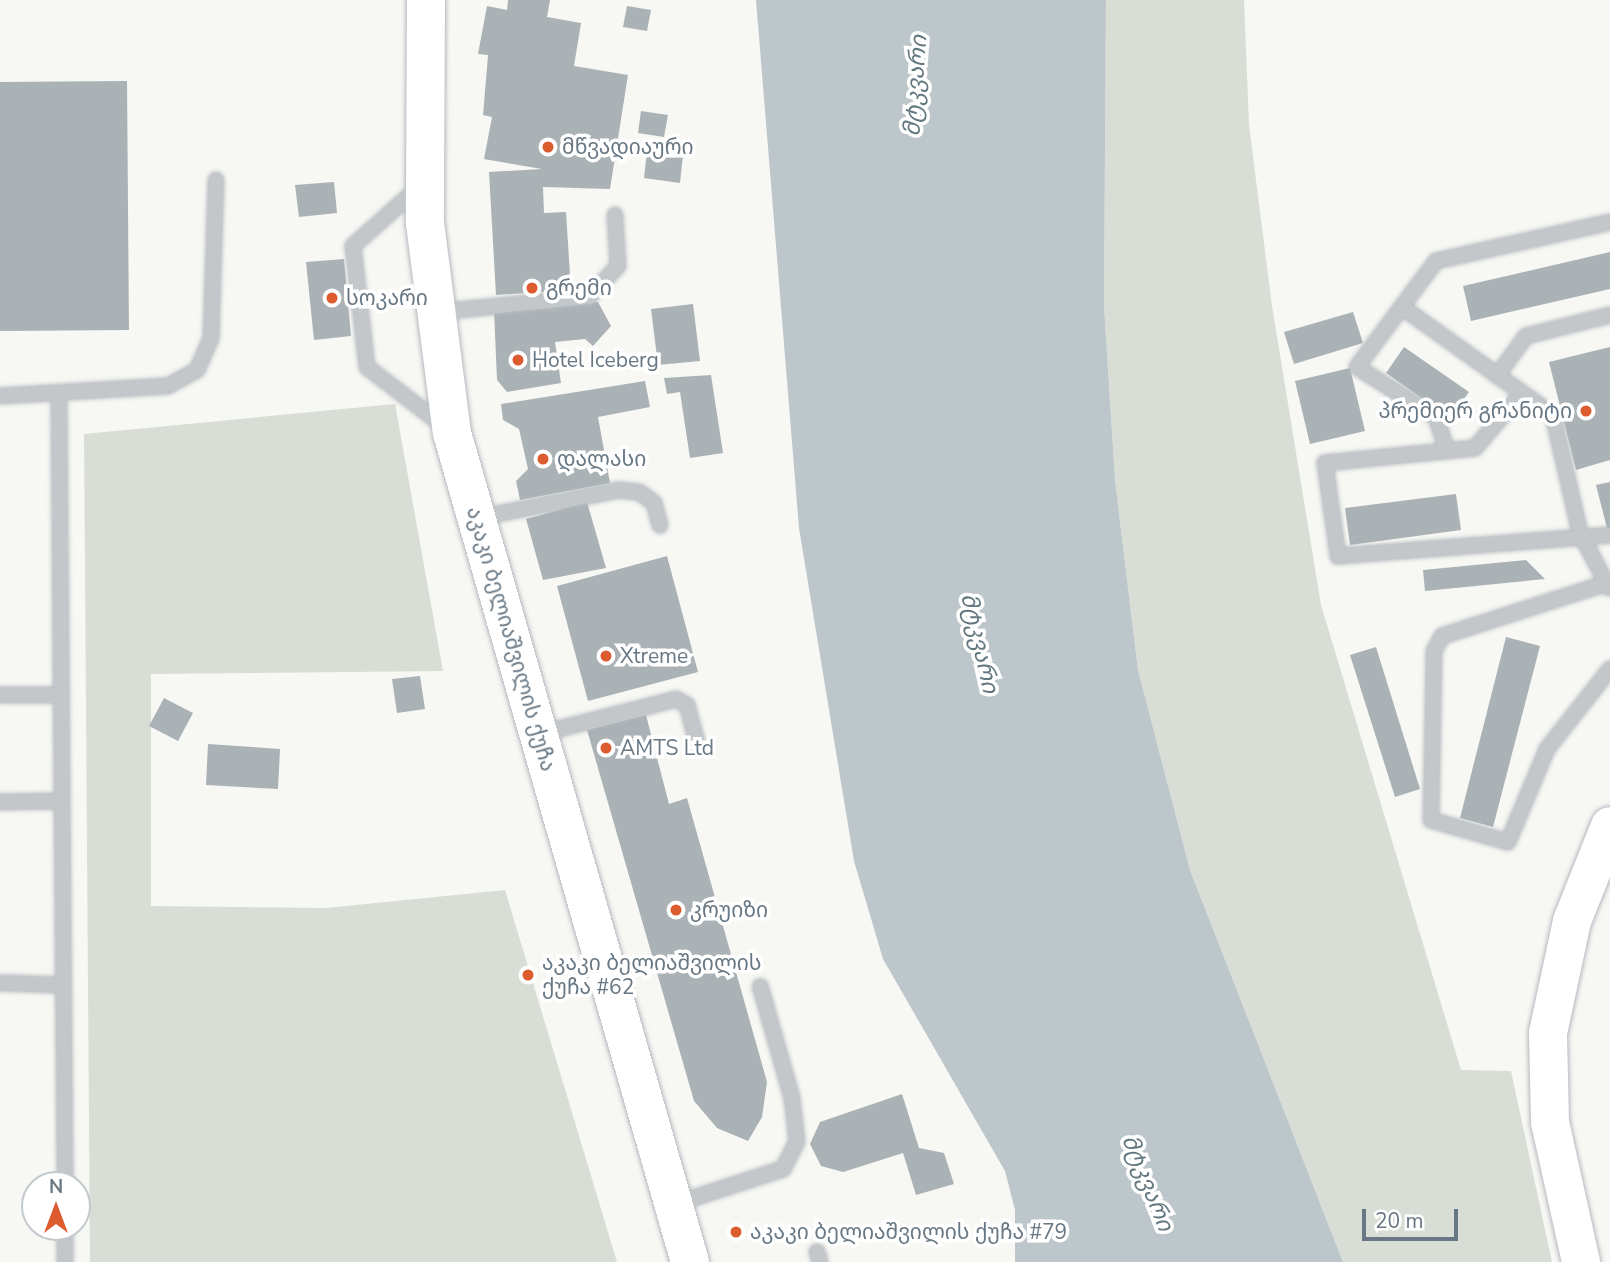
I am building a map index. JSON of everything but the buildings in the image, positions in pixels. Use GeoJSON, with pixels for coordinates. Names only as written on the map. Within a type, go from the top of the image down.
{"type":"FeatureCollection","features":[{"type":"Feature","properties":{"kind":"main road","name":"აკაკი ბელიაშვილის ქუჩა"},"geometry":{"type":"LineString","coordinates":[[426,0],[425,181],[436,312],[452,433],[690,1262]]}},
{"type":"Feature","properties":{"kind":"main road"},"geometry":{"type":"LineString","coordinates":[[1581,1262],[1550,1122],[1548,1033],[1572,921],[1610,826]]}},
{"type":"Feature","properties":{"kind":"lane"},"geometry":{"type":"LineString","coordinates":[[0,396],[59,397],[168,386],[197,370],[211,339],[216,180]]}},
{"type":"Feature","properties":{"kind":"lane"},"geometry":{"type":"LineString","coordinates":[[425,181],[353,246],[367,367],[452,433]]}},
{"type":"Feature","properties":{"kind":"lane"},"geometry":{"type":"LineString","coordinates":[[436,312],[590,297],[618,265],[615,215]]}},
{"type":"Feature","properties":{"kind":"lane"},"geometry":{"type":"LineString","coordinates":[[1447,451],[1436,416],[1357,367],[1436,261],[1610,222]]}},
{"type":"Feature","properties":{"kind":"lane"},"geometry":{"type":"LineString","coordinates":[[1402,307],[1553,415],[1580,533],[1607,586],[1442,636],[1434,651],[1431,820],[1508,842],[1547,749],[1610,669]]}},
{"type":"Feature","properties":{"kind":"lane"},"geometry":{"type":"LineString","coordinates":[[1497,376],[1526,336],[1610,315]]}},
{"type":"Feature","properties":{"kind":"lane"},"geometry":{"type":"LineString","coordinates":[[1522,393],[1475,448],[1325,463],[1338,556],[1580,533],[1610,535]]}},
{"type":"Feature","properties":{"kind":"lane"},"geometry":{"type":"LineString","coordinates":[[59,397],[65,1171]]}},
{"type":"Feature","properties":{"kind":"lane"},"geometry":{"type":"LineString","coordinates":[[476,519],[619,490],[639,492],[654,503],[660,525]]}},
{"type":"Feature","properties":{"kind":"lane"},"geometry":{"type":"LineString","coordinates":[[0,695],[61,695]]}},
{"type":"Feature","properties":{"kind":"lane"},"geometry":{"type":"LineString","coordinates":[[538,734],[676,699],[687,705],[696,742]]}},
{"type":"Feature","properties":{"kind":"lane"},"geometry":{"type":"LineString","coordinates":[[0,802],[61,801]]}},
{"type":"Feature","properties":{"kind":"lane"},"geometry":{"type":"LineString","coordinates":[[0,983],[63,985]]}},
{"type":"Feature","properties":{"kind":"lane"},"geometry":{"type":"LineString","coordinates":[[673,1204],[783,1169],[797,1142],[797,1119],[761,986]]}},
{"type":"Feature","properties":{"kind":"lane"},"geometry":{"type":"LineString","coordinates":[[65,1241],[65,1262]]}},
{"type":"Feature","properties":{"kind":"shaded area"},"geometry":{"type":"Polygon","coordinates":[[[1106,0],[1244,0],[1249,125],[1272,306],[1321,605],[1461,1070],[1511,1071],[1552,1262],[1343,1262],[1190,870],[1138,670],[1115,480],[1104,305],[1106,0]]]}},
{"type":"Feature","properties":{"kind":"shaded area"},"geometry":{"type":"Polygon","coordinates":[[[395,404],[443,671],[151,674],[151,906],[326,908],[505,890],[617,1262],[90,1262],[84,434],[395,404]]]}},
{"type":"Feature","properties":{"kind":"water","name":"მტკვარი"},"geometry":{"type":"Polygon","coordinates":[[[756,0],[1106,0],[1104,305],[1115,480],[1138,670],[1190,870],[1343,1262],[1015,1262],[1015,1210],[1005,1171],[883,959],[854,861],[799,528],[756,0]]]}},
{"type":"Feature","properties":{"kind":"place","name":"მწვადიაური"},"geometry":{"type":"Point","coordinates":[548,147]}},
{"type":"Feature","properties":{"kind":"place","name":"გრემი"},"geometry":{"type":"Point","coordinates":[532,288]}},
{"type":"Feature","properties":{"kind":"place","name":"სოკარი"},"geometry":{"type":"Point","coordinates":[332,298]}},
{"type":"Feature","properties":{"kind":"place","name":"Hotel Iceberg"},"geometry":{"type":"Point","coordinates":[518,360]}},
{"type":"Feature","properties":{"kind":"place","name":"პრემიერ გრანიტი"},"geometry":{"type":"Point","coordinates":[1586,411]}},
{"type":"Feature","properties":{"kind":"place","name":"დალასი"},"geometry":{"type":"Point","coordinates":[543,459]}},
{"type":"Feature","properties":{"kind":"place","name":"Xtreme"},"geometry":{"type":"Point","coordinates":[606,656]}},
{"type":"Feature","properties":{"kind":"place","name":"AMTS Ltd"},"geometry":{"type":"Point","coordinates":[606,748]}},
{"type":"Feature","properties":{"kind":"place","name":"კრუიზი"},"geometry":{"type":"Point","coordinates":[676,910]}},
{"type":"Feature","properties":{"kind":"place","name":"აკაკი ბელიაშვილის ქუჩა #62"},"geometry":{"type":"Point","coordinates":[528,975]}},
{"type":"Feature","properties":{"kind":"place","name":"აკაკი ბელიაშვილის ქუჩა #79"},"geometry":{"type":"Point","coordinates":[736,1232]}}]}
